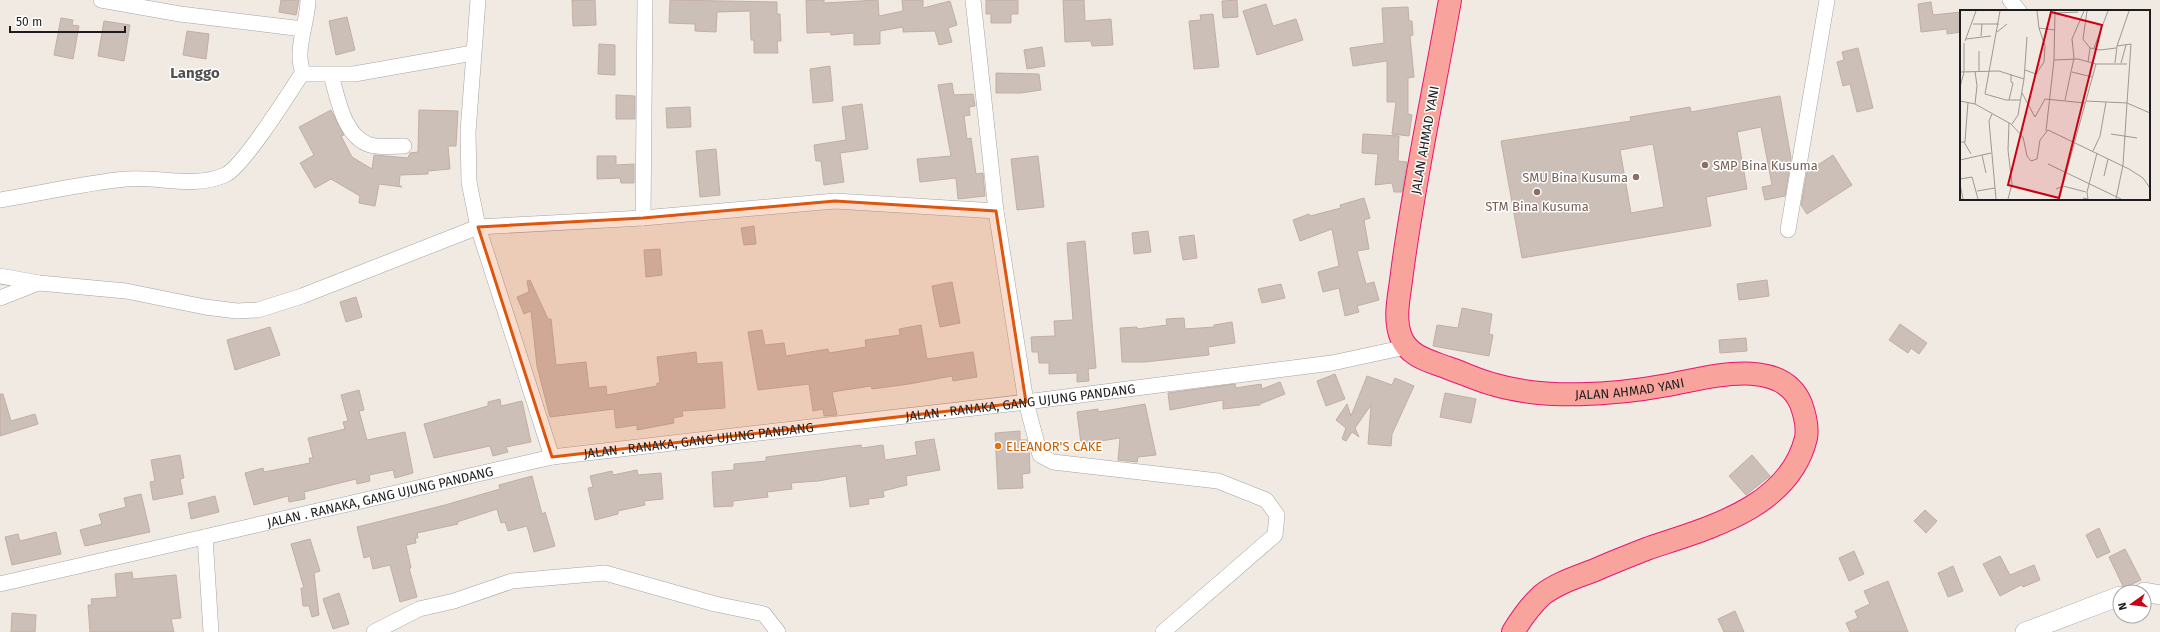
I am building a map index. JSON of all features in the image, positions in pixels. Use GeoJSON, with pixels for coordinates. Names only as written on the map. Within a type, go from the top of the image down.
{"type":"FeatureCollection","features":[{"type":"Feature","properties":{"kind":"highway","name":"JALAN AHMAD YANI"},"geometry":{"type":"LineString","coordinates":[[1450,0],[1403,263],[1397,324],[1406,347],[1414,354],[1425,360],[1493,385],[1538,393],[1635,391],[1738,374],[1768,374],[1787,383],[1799,399],[1803,410],[1807,434],[1801,453],[1788,474],[1766,498],[1720,524],[1638,552],[1559,584],[1538,599],[1526,612],[1512,632]]}},
{"type":"Feature","properties":{"kind":"street"},"geometry":{"type":"LineString","coordinates":[[101,0],[180,14],[303,29]]}},
{"type":"Feature","properties":{"kind":"street"},"geometry":{"type":"LineString","coordinates":[[303,72],[301,66],[303,29],[308,0]]}},
{"type":"Feature","properties":{"kind":"street"},"geometry":{"type":"LineString","coordinates":[[478,0],[468,132],[469,182],[478,227],[552,457]]}},
{"type":"Feature","properties":{"kind":"street"},"geometry":{"type":"LineString","coordinates":[[643,218],[645,0]]}},
{"type":"Feature","properties":{"kind":"street"},"geometry":{"type":"LineString","coordinates":[[974,0],[996,211],[1026,402],[1040,455],[1053,462],[1218,481],[1266,500],[1277,515],[1275,535],[1164,632]]}},
{"type":"Feature","properties":{"kind":"street"},"geometry":{"type":"LineString","coordinates":[[1788,230],[1828,0]]}},
{"type":"Feature","properties":{"kind":"street"},"geometry":{"type":"LineString","coordinates":[[2010,0],[2018,10]]}},
{"type":"Feature","properties":{"kind":"street"},"geometry":{"type":"LineString","coordinates":[[303,72],[354,74],[473,54]]}},
{"type":"Feature","properties":{"kind":"street"},"geometry":{"type":"LineString","coordinates":[[0,200],[127,179],[179,182],[202,180],[226,175],[240,163],[303,72]]}},
{"type":"Feature","properties":{"kind":"street"},"geometry":{"type":"LineString","coordinates":[[331,74],[347,124],[357,137],[376,146],[404,146]]}},
{"type":"Feature","properties":{"kind":"street"},"geometry":{"type":"LineString","coordinates":[[0,276],[39,283],[111,289],[205,307],[237,311],[258,310],[302,296],[478,227],[643,218],[835,201],[996,211]]}},
{"type":"Feature","properties":{"kind":"street"},"geometry":{"type":"LineString","coordinates":[[0,298],[39,283]]}},
{"type":"Feature","properties":{"kind":"street","name":"JALAN . RANAKA, GANG UJUNG PANDANG"},"geometry":{"type":"LineString","coordinates":[[0,583],[552,457],[1026,402],[1332,363],[1406,347]]}},
{"type":"Feature","properties":{"kind":"street"},"geometry":{"type":"LineString","coordinates":[[206,537],[211,632]]}},
{"type":"Feature","properties":{"kind":"street"},"geometry":{"type":"LineString","coordinates":[[374,632],[420,609],[454,602],[512,581],[605,573],[715,604],[764,614],[778,632]]}},
{"type":"Feature","properties":{"kind":"street"},"geometry":{"type":"LineString","coordinates":[[2025,632],[2112,599]]}},
{"type":"Feature","properties":{"kind":"highlighted area"},"geometry":{"type":"Polygon","coordinates":[[[835,201],[996,211],[1026,402],[552,457],[478,227],[643,218],[835,201]]]}},
{"type":"Feature","properties":{"kind":"building"},"geometry":{"type":"Polygon","coordinates":[[[281,0],[299,0],[296,15],[279,12],[281,0]]]}},
{"type":"Feature","properties":{"kind":"building"},"geometry":{"type":"Polygon","coordinates":[[[572,0],[595,0],[596,25],[573,26],[572,0]]]}},
{"type":"Feature","properties":{"kind":"building"},"geometry":{"type":"Polygon","coordinates":[[[670,0],[777,2],[777,14],[780,14],[781,41],[777,41],[778,53],[754,53],[754,40],[751,40],[750,11],[717,12],[716,32],[695,31],[695,24],[669,23],[670,0]]]}},
{"type":"Feature","properties":{"kind":"building"},"geometry":{"type":"Polygon","coordinates":[[[806,0],[824,0],[824,3],[878,0],[879,16],[903,11],[902,0],[923,0],[923,8],[950,1],[957,25],[948,28],[952,42],[939,45],[935,31],[903,32],[903,27],[880,31],[880,44],[854,45],[854,33],[831,35],[830,32],[807,33],[806,0]]]}},
{"type":"Feature","properties":{"kind":"building"},"geometry":{"type":"Polygon","coordinates":[[[986,0],[1018,0],[1018,14],[1011,14],[1011,23],[991,23],[991,14],[986,14],[986,0]]]}},
{"type":"Feature","properties":{"kind":"building"},"geometry":{"type":"Polygon","coordinates":[[[1063,0],[1084,0],[1085,21],[1111,19],[1113,45],[1092,46],[1091,41],[1065,42],[1063,0]]]}},
{"type":"Feature","properties":{"kind":"building"},"geometry":{"type":"Polygon","coordinates":[[[1237,0],[1238,17],[1223,18],[1222,1],[1237,0]]]}},
{"type":"Feature","properties":{"kind":"building"},"geometry":{"type":"Polygon","coordinates":[[[1931,2],[1933,15],[1960,12],[1960,32],[1947,34],[1947,29],[1921,32],[1918,4],[1931,2]]]}},
{"type":"Feature","properties":{"kind":"building"},"geometry":{"type":"Polygon","coordinates":[[[1266,4],[1273,26],[1296,19],[1303,40],[1257,55],[1243,11],[1266,4]]]}},
{"type":"Feature","properties":{"kind":"building"},"geometry":{"type":"Polygon","coordinates":[[[1408,7],[1409,21],[1412,21],[1413,35],[1410,36],[1414,77],[1408,78],[1408,114],[1412,115],[1409,136],[1392,134],[1396,102],[1387,102],[1387,61],[1353,66],[1350,48],[1384,43],[1382,8],[1408,7]]]}},
{"type":"Feature","properties":{"kind":"building"},"geometry":{"type":"Polygon","coordinates":[[[1213,14],[1219,67],[1194,69],[1189,21],[1201,20],[1200,15],[1213,14]]]}},
{"type":"Feature","properties":{"kind":"building"},"geometry":{"type":"Polygon","coordinates":[[[347,17],[355,50],[336,55],[329,21],[347,17]]]}},
{"type":"Feature","properties":{"kind":"building"},"geometry":{"type":"Polygon","coordinates":[[[61,18],[73,20],[72,25],[79,26],[73,59],[54,55],[61,18]]]}},
{"type":"Feature","properties":{"kind":"building"},"geometry":{"type":"Polygon","coordinates":[[[104,21],[130,25],[124,61],[98,56],[104,21]]]}},
{"type":"Feature","properties":{"kind":"building"},"geometry":{"type":"Polygon","coordinates":[[[187,31],[209,34],[206,59],[183,55],[187,31]]]}},
{"type":"Feature","properties":{"kind":"building"},"geometry":{"type":"Polygon","coordinates":[[[599,44],[615,45],[615,75],[598,74],[599,44]]]}},
{"type":"Feature","properties":{"kind":"building"},"geometry":{"type":"Polygon","coordinates":[[[1042,47],[1045,66],[1027,69],[1024,50],[1042,47]]]}},
{"type":"Feature","properties":{"kind":"building"},"geometry":{"type":"Polygon","coordinates":[[[1858,48],[1873,108],[1857,112],[1850,84],[1843,86],[1837,62],[1844,60],[1842,52],[1858,48]]]}},
{"type":"Feature","properties":{"kind":"building"},"geometry":{"type":"Polygon","coordinates":[[[830,66],[833,101],[813,103],[810,69],[830,66]]]}},
{"type":"Feature","properties":{"kind":"building"},"geometry":{"type":"Polygon","coordinates":[[[996,73],[1039,74],[1041,90],[1021,93],[996,93],[996,73]]]}},
{"type":"Feature","properties":{"kind":"building"},"geometry":{"type":"Polygon","coordinates":[[[952,83],[954,95],[973,94],[975,106],[969,107],[970,115],[964,116],[967,139],[971,138],[976,174],[983,173],[985,196],[958,199],[956,178],[920,182],[917,159],[951,156],[938,85],[952,83]]]}},
{"type":"Feature","properties":{"kind":"building"},"geometry":{"type":"Polygon","coordinates":[[[616,95],[635,96],[635,119],[616,119],[616,95]]]}},
{"type":"Feature","properties":{"kind":"building"},"geometry":{"type":"Polygon","coordinates":[[[1780,96],[1791,158],[1785,196],[1765,200],[1762,187],[1772,185],[1761,127],[1737,132],[1747,189],[1706,197],[1711,226],[1522,258],[1501,141],[1631,121],[1630,117],[1690,107],[1691,112],[1780,96]],[[1653,144],[1620,150],[1631,213],[1664,207],[1653,144]]]}},
{"type":"Feature","properties":{"kind":"building"},"geometry":{"type":"Polygon","coordinates":[[[862,104],[868,149],[840,153],[844,182],[824,185],[821,161],[816,161],[814,145],[846,140],[842,107],[862,104]]]}},
{"type":"Feature","properties":{"kind":"building"},"geometry":{"type":"Polygon","coordinates":[[[690,107],[691,127],[667,128],[666,108],[690,107]]]}},
{"type":"Feature","properties":{"kind":"building"},"geometry":{"type":"Polygon","coordinates":[[[331,110],[344,135],[341,136],[352,157],[372,169],[374,155],[408,158],[410,153],[418,152],[419,110],[458,111],[456,146],[448,146],[450,169],[428,171],[428,174],[400,175],[399,185],[402,187],[379,184],[375,206],[359,203],[360,196],[331,179],[315,188],[300,163],[314,155],[299,127],[331,110]]]}},
{"type":"Feature","properties":{"kind":"building"},"geometry":{"type":"Polygon","coordinates":[[[1363,134],[1399,136],[1398,161],[1407,162],[1402,192],[1394,192],[1392,183],[1375,185],[1378,154],[1362,153],[1363,134]]]}},
{"type":"Feature","properties":{"kind":"building"},"geometry":{"type":"Polygon","coordinates":[[[716,149],[720,195],[700,197],[696,151],[716,149]]]}},
{"type":"Feature","properties":{"kind":"building"},"geometry":{"type":"Polygon","coordinates":[[[1833,155],[1852,185],[1807,214],[1801,205],[1807,172],[1833,155]]]}},
{"type":"Feature","properties":{"kind":"building"},"geometry":{"type":"Polygon","coordinates":[[[597,156],[616,156],[616,165],[634,164],[634,183],[621,183],[620,178],[597,179],[597,156]]]}},
{"type":"Feature","properties":{"kind":"building"},"geometry":{"type":"Polygon","coordinates":[[[1038,156],[1044,207],[1017,210],[1011,159],[1038,156]]]}},
{"type":"Feature","properties":{"kind":"building"},"geometry":{"type":"Polygon","coordinates":[[[1364,198],[1370,218],[1364,220],[1369,249],[1357,251],[1366,284],[1374,282],[1379,300],[1357,306],[1359,312],[1345,316],[1339,288],[1323,292],[1318,272],[1339,266],[1332,229],[1300,241],[1293,220],[1309,214],[1310,216],[1341,208],[1340,205],[1364,198]]]}},
{"type":"Feature","properties":{"kind":"building"},"geometry":{"type":"Polygon","coordinates":[[[754,226],[756,244],[744,245],[741,228],[754,226]]]}},
{"type":"Feature","properties":{"kind":"building"},"geometry":{"type":"Polygon","coordinates":[[[1148,231],[1151,252],[1134,254],[1132,233],[1148,231]]]}},
{"type":"Feature","properties":{"kind":"building"},"geometry":{"type":"Polygon","coordinates":[[[1194,235],[1197,258],[1183,260],[1179,237],[1194,235]]]}},
{"type":"Feature","properties":{"kind":"building"},"geometry":{"type":"Polygon","coordinates":[[[1085,241],[1096,368],[1088,369],[1089,381],[1077,382],[1077,373],[1049,374],[1049,363],[1039,363],[1038,352],[1032,352],[1031,337],[1055,336],[1054,321],[1073,320],[1067,243],[1085,241]]]}},
{"type":"Feature","properties":{"kind":"building"},"geometry":{"type":"Polygon","coordinates":[[[660,249],[662,275],[646,277],[644,250],[660,249]]]}},
{"type":"Feature","properties":{"kind":"building"},"geometry":{"type":"Polygon","coordinates":[[[530,280],[548,319],[551,319],[556,365],[586,362],[589,388],[606,386],[607,395],[657,386],[657,383],[660,383],[657,357],[696,352],[697,364],[722,362],[725,408],[682,411],[683,416],[673,418],[674,423],[637,430],[637,425],[616,428],[614,409],[550,417],[537,366],[531,311],[524,314],[517,297],[529,292],[527,281],[530,280]]]}},
{"type":"Feature","properties":{"kind":"building"},"geometry":{"type":"Polygon","coordinates":[[[1767,280],[1769,296],[1739,300],[1737,284],[1767,280]]]}},
{"type":"Feature","properties":{"kind":"building"},"geometry":{"type":"Polygon","coordinates":[[[952,282],[960,323],[940,327],[932,286],[952,282]]]}},
{"type":"Feature","properties":{"kind":"building"},"geometry":{"type":"Polygon","coordinates":[[[1281,284],[1285,298],[1262,303],[1258,289],[1281,284]]]}},
{"type":"Feature","properties":{"kind":"building"},"geometry":{"type":"Polygon","coordinates":[[[356,297],[362,317],[346,322],[340,302],[356,297]]]}},
{"type":"Feature","properties":{"kind":"building"},"geometry":{"type":"Polygon","coordinates":[[[1462,308],[1492,314],[1489,334],[1493,335],[1489,356],[1433,346],[1437,325],[1458,328],[1462,308]]]}},
{"type":"Feature","properties":{"kind":"building"},"geometry":{"type":"Polygon","coordinates":[[[1184,318],[1185,329],[1214,327],[1214,325],[1232,322],[1235,343],[1208,347],[1209,355],[1145,362],[1122,362],[1120,328],[1137,327],[1137,329],[1167,325],[1166,319],[1184,318]]]}},
{"type":"Feature","properties":{"kind":"building"},"geometry":{"type":"Polygon","coordinates":[[[1900,324],[1927,343],[1919,354],[1911,348],[1908,353],[1889,340],[1900,324]]]}},
{"type":"Feature","properties":{"kind":"building"},"geometry":{"type":"Polygon","coordinates":[[[921,325],[927,359],[973,352],[977,377],[953,381],[952,376],[872,389],[871,386],[832,392],[837,415],[824,416],[823,409],[813,411],[809,384],[758,390],[748,332],[762,330],[765,345],[784,343],[786,356],[828,349],[829,353],[866,347],[865,340],[900,335],[899,329],[921,325]]]}},
{"type":"Feature","properties":{"kind":"building"},"geometry":{"type":"Polygon","coordinates":[[[270,327],[280,355],[235,370],[227,340],[270,327]]]}},
{"type":"Feature","properties":{"kind":"building"},"geometry":{"type":"Polygon","coordinates":[[[1746,338],[1747,351],[1720,353],[1719,340],[1746,338]]]}},
{"type":"Feature","properties":{"kind":"building"},"geometry":{"type":"Polygon","coordinates":[[[1335,374],[1345,399],[1326,406],[1317,381],[1335,374]]]}},
{"type":"Feature","properties":{"kind":"building"},"geometry":{"type":"Polygon","coordinates":[[[1367,376],[1392,385],[1395,378],[1414,386],[1392,434],[1391,446],[1368,444],[1371,405],[1355,428],[1359,437],[1352,432],[1346,441],[1342,439],[1346,428],[1336,420],[1347,404],[1351,416],[1367,376]]]}},
{"type":"Feature","properties":{"kind":"building"},"geometry":{"type":"Polygon","coordinates":[[[1280,382],[1285,394],[1260,405],[1223,409],[1223,400],[1170,410],[1168,393],[1235,384],[1236,388],[1261,384],[1262,389],[1280,382]]]}},
{"type":"Feature","properties":{"kind":"building"},"geometry":{"type":"Polygon","coordinates":[[[359,390],[364,410],[359,411],[367,440],[405,432],[413,473],[395,478],[393,470],[369,475],[370,481],[357,484],[356,479],[304,492],[305,499],[289,502],[288,496],[254,505],[245,473],[263,468],[264,472],[310,463],[309,458],[313,458],[308,438],[345,429],[343,422],[348,421],[341,395],[359,390]]]}},
{"type":"Feature","properties":{"kind":"building"},"geometry":{"type":"Polygon","coordinates":[[[1445,393],[1476,399],[1471,423],[1440,417],[1445,393]]]}},
{"type":"Feature","properties":{"kind":"building"},"geometry":{"type":"Polygon","coordinates":[[[0,394],[3,394],[11,421],[35,414],[38,424],[0,436],[0,394]]]}},
{"type":"Feature","properties":{"kind":"building"},"geometry":{"type":"Polygon","coordinates":[[[500,399],[501,406],[522,401],[531,442],[506,447],[508,452],[493,456],[490,446],[434,458],[424,424],[488,406],[488,402],[500,399]]]}},
{"type":"Feature","properties":{"kind":"building"},"geometry":{"type":"Polygon","coordinates":[[[1145,404],[1156,455],[1138,457],[1137,462],[1118,460],[1120,438],[1081,444],[1077,412],[1098,409],[1098,412],[1145,404]]]}},
{"type":"Feature","properties":{"kind":"building"},"geometry":{"type":"Polygon","coordinates":[[[1020,431],[1020,440],[1027,440],[1030,473],[1022,474],[1023,488],[998,489],[995,433],[1020,431]]]}},
{"type":"Feature","properties":{"kind":"building"},"geometry":{"type":"Polygon","coordinates":[[[934,439],[940,470],[906,476],[907,485],[883,491],[884,497],[868,499],[869,504],[850,507],[846,476],[818,481],[791,483],[792,489],[767,492],[768,497],[733,501],[733,506],[714,507],[712,472],[734,470],[734,464],[766,461],[766,457],[861,445],[862,448],[883,445],[885,460],[917,455],[915,442],[934,439]]]}},
{"type":"Feature","properties":{"kind":"building"},"geometry":{"type":"Polygon","coordinates":[[[180,455],[184,478],[180,479],[183,494],[153,500],[150,482],[155,481],[151,460],[180,455]]]}},
{"type":"Feature","properties":{"kind":"building"},"geometry":{"type":"Polygon","coordinates":[[[1752,455],[1770,476],[1746,495],[1729,476],[1752,455]]]}},
{"type":"Feature","properties":{"kind":"building"},"geometry":{"type":"Polygon","coordinates":[[[637,470],[638,475],[661,473],[663,499],[644,501],[645,505],[618,511],[618,514],[595,520],[588,488],[593,487],[590,476],[612,471],[613,475],[637,470]]]}},
{"type":"Feature","properties":{"kind":"building"},"geometry":{"type":"Polygon","coordinates":[[[532,476],[542,514],[545,512],[555,546],[534,552],[527,526],[508,531],[505,522],[501,523],[497,509],[457,522],[458,524],[417,533],[418,538],[415,538],[416,543],[406,545],[411,568],[409,568],[417,597],[400,602],[390,565],[373,569],[370,556],[364,558],[357,527],[445,505],[500,489],[499,485],[532,476]]]}},
{"type":"Feature","properties":{"kind":"building"},"geometry":{"type":"Polygon","coordinates":[[[141,494],[150,532],[85,546],[80,530],[102,524],[99,514],[126,507],[124,498],[141,494]]]}},
{"type":"Feature","properties":{"kind":"building"},"geometry":{"type":"Polygon","coordinates":[[[215,496],[219,512],[191,519],[188,503],[215,496]]]}},
{"type":"Feature","properties":{"kind":"building"},"geometry":{"type":"Polygon","coordinates":[[[1925,510],[1937,521],[1926,533],[1914,521],[1925,510]]]}},
{"type":"Feature","properties":{"kind":"building"},"geometry":{"type":"Polygon","coordinates":[[[2099,528],[2110,552],[2097,558],[2086,535],[2099,528]]]}},
{"type":"Feature","properties":{"kind":"building"},"geometry":{"type":"Polygon","coordinates":[[[56,532],[61,554],[12,565],[5,537],[18,534],[20,541],[56,532]]]}},
{"type":"Feature","properties":{"kind":"building"},"geometry":{"type":"Polygon","coordinates":[[[310,539],[320,571],[314,573],[319,615],[312,617],[309,606],[303,606],[301,588],[304,588],[291,544],[310,539]]]}},
{"type":"Feature","properties":{"kind":"building"},"geometry":{"type":"Polygon","coordinates":[[[2125,549],[2141,580],[2132,584],[2122,584],[2109,557],[2125,549]]]}},
{"type":"Feature","properties":{"kind":"building"},"geometry":{"type":"Polygon","coordinates":[[[1854,551],[1864,574],[1849,581],[1839,558],[1854,551]]]}},
{"type":"Feature","properties":{"kind":"building"},"geometry":{"type":"Polygon","coordinates":[[[2000,556],[2010,575],[2034,565],[2040,580],[2023,587],[2021,585],[2000,596],[1983,564],[2000,556]]]}},
{"type":"Feature","properties":{"kind":"building"},"geometry":{"type":"Polygon","coordinates":[[[1953,566],[1963,591],[1948,597],[1938,573],[1953,566]]]}},
{"type":"Feature","properties":{"kind":"building"},"geometry":{"type":"Polygon","coordinates":[[[132,572],[133,579],[176,575],[181,618],[171,619],[174,632],[90,632],[88,605],[92,605],[91,599],[117,597],[115,574],[132,572]]]}},
{"type":"Feature","properties":{"kind":"building"},"geometry":{"type":"Polygon","coordinates":[[[1888,581],[1908,632],[1850,632],[1846,623],[1858,618],[1855,611],[1870,604],[1864,591],[1888,581]]]}},
{"type":"Feature","properties":{"kind":"building"},"geometry":{"type":"Polygon","coordinates":[[[339,593],[349,624],[333,629],[323,599],[339,593]]]}},
{"type":"Feature","properties":{"kind":"building"},"geometry":{"type":"Polygon","coordinates":[[[1735,611],[1744,632],[1724,632],[1718,619],[1735,611]]]}},
{"type":"Feature","properties":{"kind":"building"},"geometry":{"type":"Polygon","coordinates":[[[12,613],[36,615],[35,632],[11,632],[12,613]]]}},
{"type":"Feature","properties":{"kind":"place","name":"SMP Bina Kusuma"},"geometry":{"type":"Point","coordinates":[1705,165]}},
{"type":"Feature","properties":{"kind":"place","name":"SMU Bina Kusuma"},"geometry":{"type":"Point","coordinates":[1636,177]}},
{"type":"Feature","properties":{"kind":"place","name":"STM Bina Kusuma"},"geometry":{"type":"Point","coordinates":[1537,192]}},
{"type":"Feature","properties":{"kind":"place","name":"ELEANOR'S CAKE"},"geometry":{"type":"Point","coordinates":[998,446]}},
{"type":"Feature","properties":{"kind":"district","name":"Langgo"},"geometry":{"type":"Point","coordinates":[195,73]}}]}
